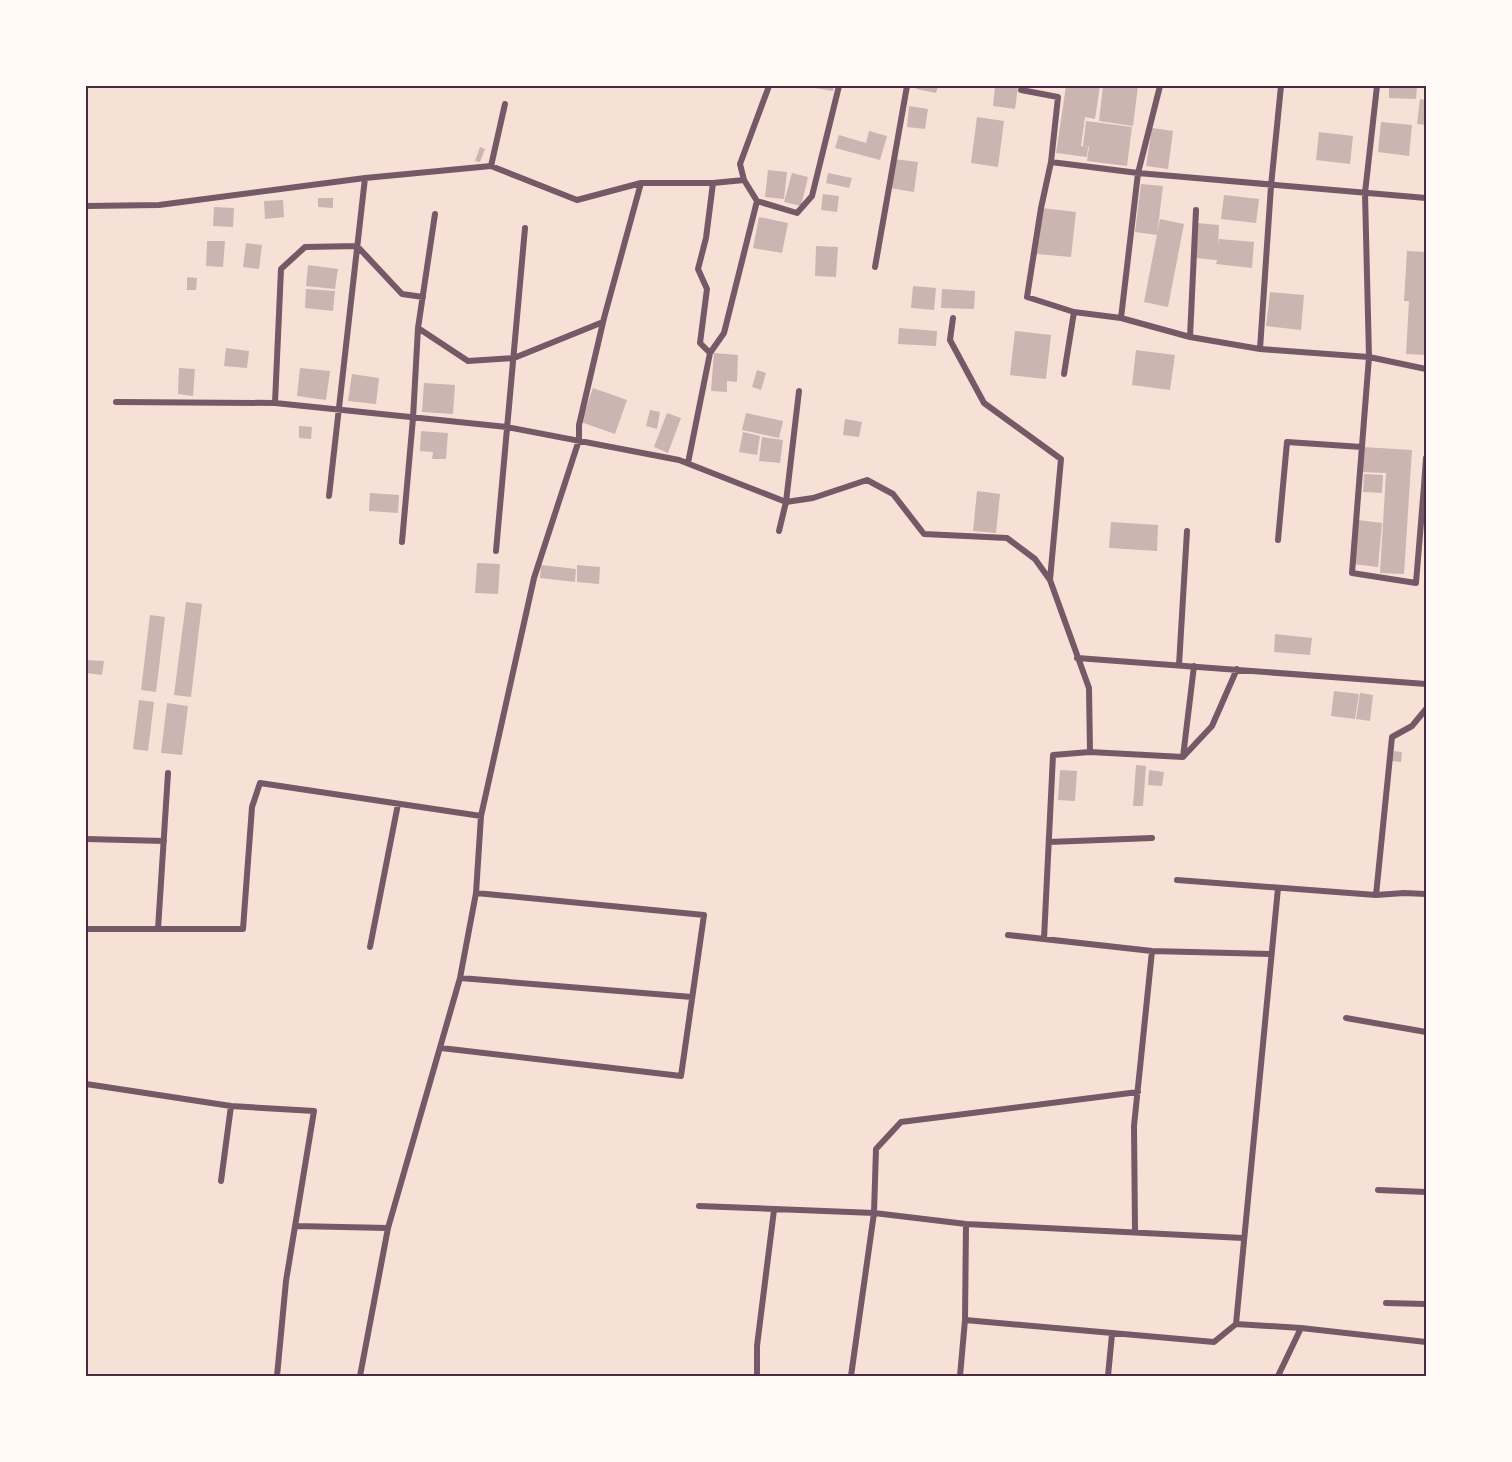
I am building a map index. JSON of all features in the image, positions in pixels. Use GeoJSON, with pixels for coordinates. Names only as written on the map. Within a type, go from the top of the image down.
{"type":"FeatureCollection","features":[{"type":"Feature","properties":{"kind":"street"},"geometry":{"type":"LineString","coordinates":[[769,86],[740,164],[744,180],[757,201],[797,213],[812,196],[839,86]]}},
{"type":"Feature","properties":{"kind":"street"},"geometry":{"type":"LineString","coordinates":[[875,267],[907,86]]}},
{"type":"Feature","properties":{"kind":"street"},"geometry":{"type":"LineString","coordinates":[[1120,318],[1138,173],[1160,86]]}},
{"type":"Feature","properties":{"kind":"street"},"geometry":{"type":"LineString","coordinates":[[1260,349],[1271,186],[1281,86]]}},
{"type":"Feature","properties":{"kind":"street"},"geometry":{"type":"LineString","coordinates":[[1377,86],[1365,193],[1369,357],[1352,573],[1416,583],[1426,458]]}},
{"type":"Feature","properties":{"kind":"street"},"geometry":{"type":"LineString","coordinates":[[1020,90],[1058,97],[1051,162],[1041,208],[1028,297],[1074,312],[1120,318],[1190,337],[1260,349],[1369,357],[1426,369]]}},
{"type":"Feature","properties":{"kind":"street"},"geometry":{"type":"LineString","coordinates":[[491,166],[505,104]]}},
{"type":"Feature","properties":{"kind":"street"},"geometry":{"type":"LineString","coordinates":[[1051,162],[1271,186],[1426,198]]}},
{"type":"Feature","properties":{"kind":"street"},"geometry":{"type":"LineString","coordinates":[[86,206],[159,205],[365,178],[491,166],[577,200],[641,183],[713,183],[744,180]]}},
{"type":"Feature","properties":{"kind":"street"},"geometry":{"type":"LineString","coordinates":[[329,496],[365,178]]}},
{"type":"Feature","properties":{"kind":"street"},"geometry":{"type":"LineString","coordinates":[[360,1377],[388,1228],[460,978],[476,893],[481,816],[534,578],[579,440],[579,424],[603,322],[641,183]]}},
{"type":"Feature","properties":{"kind":"street"},"geometry":{"type":"LineString","coordinates":[[710,353],[700,343],[707,289],[698,269],[706,238],[713,183]]}},
{"type":"Feature","properties":{"kind":"street"},"geometry":{"type":"LineString","coordinates":[[688,463],[710,353],[724,333],[757,201]]}},
{"type":"Feature","properties":{"kind":"street"},"geometry":{"type":"LineString","coordinates":[[1190,337],[1196,210]]}},
{"type":"Feature","properties":{"kind":"street"},"geometry":{"type":"LineString","coordinates":[[402,542],[414,418],[418,328],[435,214]]}},
{"type":"Feature","properties":{"kind":"street"},"geometry":{"type":"LineString","coordinates":[[496,551],[525,228]]}},
{"type":"Feature","properties":{"kind":"street"},"geometry":{"type":"LineString","coordinates":[[275,403],[281,269],[306,247],[357,246],[402,294],[423,297]]}},
{"type":"Feature","properties":{"kind":"street"},"geometry":{"type":"LineString","coordinates":[[1064,374],[1074,312]]}},
{"type":"Feature","properties":{"kind":"street"},"geometry":{"type":"LineString","coordinates":[[954,318],[950,340],[984,403],[1061,459],[1050,580]]}},
{"type":"Feature","properties":{"kind":"street"},"geometry":{"type":"LineString","coordinates":[[418,328],[468,361],[514,358],[603,322]]}},
{"type":"Feature","properties":{"kind":"street"},"geometry":{"type":"LineString","coordinates":[[779,531],[786,502],[799,391]]}},
{"type":"Feature","properties":{"kind":"street"},"geometry":{"type":"LineString","coordinates":[[116,402],[275,403],[507,427],[679,460],[786,502],[813,498],[867,480],[893,494],[924,534],[1007,538],[1035,559],[1050,580],[1089,688],[1090,752]]}},
{"type":"Feature","properties":{"kind":"street"},"geometry":{"type":"LineString","coordinates":[[1278,540],[1287,442],[1362,447]]}},
{"type":"Feature","properties":{"kind":"street"},"geometry":{"type":"LineString","coordinates":[[1179,665],[1187,531]]}},
{"type":"Feature","properties":{"kind":"street"},"geometry":{"type":"LineString","coordinates":[[1077,658],[1426,684]]}},
{"type":"Feature","properties":{"kind":"street"},"geometry":{"type":"LineString","coordinates":[[1183,757],[1194,666]]}},
{"type":"Feature","properties":{"kind":"street"},"geometry":{"type":"LineString","coordinates":[[1044,939],[1053,754],[1090,752],[1183,757],[1212,726],[1237,669]]}},
{"type":"Feature","properties":{"kind":"street"},"geometry":{"type":"LineString","coordinates":[[1376,895],[1392,737],[1412,726],[1426,709]]}},
{"type":"Feature","properties":{"kind":"street"},"geometry":{"type":"LineString","coordinates":[[158,929],[168,773]]}},
{"type":"Feature","properties":{"kind":"street"},"geometry":{"type":"LineString","coordinates":[[86,929],[243,929],[252,807],[260,783],[481,816]]}},
{"type":"Feature","properties":{"kind":"street"},"geometry":{"type":"LineString","coordinates":[[370,947],[398,804]]}},
{"type":"Feature","properties":{"kind":"street"},"geometry":{"type":"LineString","coordinates":[[1049,842],[1152,838]]}},
{"type":"Feature","properties":{"kind":"street"},"geometry":{"type":"LineString","coordinates":[[86,839],[164,841]]}},
{"type":"Feature","properties":{"kind":"street"},"geometry":{"type":"LineString","coordinates":[[1177,880],[1376,895],[1426,894]]}},
{"type":"Feature","properties":{"kind":"street"},"geometry":{"type":"LineString","coordinates":[[965,1320],[1214,1342],[1236,1323],[1278,888]]}},
{"type":"Feature","properties":{"kind":"street"},"geometry":{"type":"LineString","coordinates":[[441,1048],[681,1076],[704,915],[476,893]]}},
{"type":"Feature","properties":{"kind":"street"},"geometry":{"type":"LineString","coordinates":[[1008,935],[1152,951],[1270,954]]}},
{"type":"Feature","properties":{"kind":"street"},"geometry":{"type":"LineString","coordinates":[[1135,1231],[1134,1126],[1152,951]]}},
{"type":"Feature","properties":{"kind":"street"},"geometry":{"type":"LineString","coordinates":[[460,978],[692,998]]}},
{"type":"Feature","properties":{"kind":"street"},"geometry":{"type":"LineString","coordinates":[[1346,1018],[1426,1032]]}},
{"type":"Feature","properties":{"kind":"street"},"geometry":{"type":"LineString","coordinates":[[86,1084],[231,1106],[314,1111],[286,1281],[277,1377]]}},
{"type":"Feature","properties":{"kind":"street"},"geometry":{"type":"LineString","coordinates":[[851,1377],[874,1213],[876,1149],[901,1122],[1138,1092]]}},
{"type":"Feature","properties":{"kind":"street"},"geometry":{"type":"LineString","coordinates":[[221,1181],[231,1106]]}},
{"type":"Feature","properties":{"kind":"street"},"geometry":{"type":"LineString","coordinates":[[1378,1190],[1426,1192]]}},
{"type":"Feature","properties":{"kind":"street"},"geometry":{"type":"LineString","coordinates":[[699,1206],[874,1213],[966,1224],[1243,1238]]}},
{"type":"Feature","properties":{"kind":"street"},"geometry":{"type":"LineString","coordinates":[[757,1377],[758,1346],[774,1210]]}},
{"type":"Feature","properties":{"kind":"street"},"geometry":{"type":"LineString","coordinates":[[960,1377],[965,1320],[966,1224]]}},
{"type":"Feature","properties":{"kind":"street"},"geometry":{"type":"LineString","coordinates":[[295,1226],[388,1228]]}},
{"type":"Feature","properties":{"kind":"street"},"geometry":{"type":"LineString","coordinates":[[1386,1303],[1426,1304]]}},
{"type":"Feature","properties":{"kind":"street"},"geometry":{"type":"LineString","coordinates":[[1236,1323],[1426,1342]]}},
{"type":"Feature","properties":{"kind":"street"},"geometry":{"type":"LineString","coordinates":[[1278,1377],[1301,1328]]}},
{"type":"Feature","properties":{"kind":"street"},"geometry":{"type":"LineString","coordinates":[[1108,1377],[1112,1334]]}},
{"type":"Feature","properties":{"kind":"building"},"geometry":{"type":"Polygon","coordinates":[[[803,86],[834,86],[833,91],[803,86]]]}},
{"type":"Feature","properties":{"kind":"building"},"geometry":{"type":"Polygon","coordinates":[[[917,86],[938,86],[936,93],[916,89],[917,86]]]}},
{"type":"Feature","properties":{"kind":"building"},"geometry":{"type":"Polygon","coordinates":[[[995,86],[1018,86],[1015,109],[993,106],[995,86]]]}},
{"type":"Feature","properties":{"kind":"building"},"geometry":{"type":"Polygon","coordinates":[[[1066,86],[1100,86],[1095,119],[1085,117],[1081,146],[1088,147],[1087,157],[1056,153],[1066,86]]]}},
{"type":"Feature","properties":{"kind":"building"},"geometry":{"type":"Polygon","coordinates":[[[1103,86],[1138,86],[1133,126],[1099,121],[1103,86]]]}},
{"type":"Feature","properties":{"kind":"building"},"geometry":{"type":"Polygon","coordinates":[[[1389,86],[1417,86],[1416,99],[1389,98],[1389,86]]]}},
{"type":"Feature","properties":{"kind":"building"},"geometry":{"type":"Polygon","coordinates":[[[1420,99],[1426,100],[1426,125],[1417,124],[1420,99]]]}},
{"type":"Feature","properties":{"kind":"building"},"geometry":{"type":"Polygon","coordinates":[[[909,106],[928,109],[925,129],[907,127],[909,106]]]}},
{"type":"Feature","properties":{"kind":"building"},"geometry":{"type":"Polygon","coordinates":[[[977,117],[1004,121],[998,167],[971,163],[977,117]]]}},
{"type":"Feature","properties":{"kind":"building"},"geometry":{"type":"Polygon","coordinates":[[[1086,121],[1132,127],[1127,166],[1087,161],[1089,147],[1083,146],[1086,121]]]}},
{"type":"Feature","properties":{"kind":"building"},"geometry":{"type":"Polygon","coordinates":[[[1381,122],[1412,125],[1409,156],[1378,152],[1381,122]]]}},
{"type":"Feature","properties":{"kind":"building"},"geometry":{"type":"Polygon","coordinates":[[[1152,128],[1173,131],[1168,169],[1146,166],[1152,128]]]}},
{"type":"Feature","properties":{"kind":"building"},"geometry":{"type":"Polygon","coordinates":[[[869,131],[887,136],[880,160],[835,148],[839,135],[866,143],[869,131]]]}},
{"type":"Feature","properties":{"kind":"building"},"geometry":{"type":"Polygon","coordinates":[[[1319,132],[1353,136],[1350,164],[1316,160],[1319,132]]]}},
{"type":"Feature","properties":{"kind":"building"},"geometry":{"type":"Polygon","coordinates":[[[480,147],[485,149],[480,162],[475,161],[480,147]]]}},
{"type":"Feature","properties":{"kind":"building"},"geometry":{"type":"Polygon","coordinates":[[[894,159],[918,162],[914,192],[890,188],[894,159]]]}},
{"type":"Feature","properties":{"kind":"building"},"geometry":{"type":"Polygon","coordinates":[[[768,170],[787,172],[784,199],[765,197],[768,170]]]}},
{"type":"Feature","properties":{"kind":"building"},"geometry":{"type":"Polygon","coordinates":[[[792,173],[808,177],[801,206],[784,202],[792,173]]]}},
{"type":"Feature","properties":{"kind":"building"},"geometry":{"type":"Polygon","coordinates":[[[828,173],[852,178],[849,188],[826,183],[828,173]]]}},
{"type":"Feature","properties":{"kind":"building"},"geometry":{"type":"Polygon","coordinates":[[[1141,184],[1163,186],[1157,235],[1135,232],[1141,184]]]}},
{"type":"Feature","properties":{"kind":"building"},"geometry":{"type":"Polygon","coordinates":[[[823,194],[839,196],[837,212],[821,210],[823,194]]]}},
{"type":"Feature","properties":{"kind":"building"},"geometry":{"type":"Polygon","coordinates":[[[1224,195],[1259,199],[1256,223],[1221,219],[1224,195]]]}},
{"type":"Feature","properties":{"kind":"building"},"geometry":{"type":"Polygon","coordinates":[[[318,198],[333,198],[333,208],[318,207],[318,198]]]}},
{"type":"Feature","properties":{"kind":"building"},"geometry":{"type":"Polygon","coordinates":[[[283,200],[284,217],[265,219],[264,201],[283,200]]]}},
{"type":"Feature","properties":{"kind":"building"},"geometry":{"type":"Polygon","coordinates":[[[214,207],[234,208],[233,227],[213,226],[214,207]]]}},
{"type":"Feature","properties":{"kind":"building"},"geometry":{"type":"Polygon","coordinates":[[[1042,208],[1076,212],[1071,257],[1037,254],[1042,208]]]}},
{"type":"Feature","properties":{"kind":"building"},"geometry":{"type":"Polygon","coordinates":[[[759,217],[788,223],[782,253],[753,248],[759,217]]]}},
{"type":"Feature","properties":{"kind":"building"},"geometry":{"type":"Polygon","coordinates":[[[1160,219],[1184,224],[1168,307],[1144,302],[1160,219]]]}},
{"type":"Feature","properties":{"kind":"building"},"geometry":{"type":"Polygon","coordinates":[[[1197,223],[1219,225],[1218,245],[1219,239],[1254,242],[1252,268],[1216,264],[1217,260],[1195,258],[1197,223]]]}},
{"type":"Feature","properties":{"kind":"building"},"geometry":{"type":"Polygon","coordinates":[[[207,241],[225,241],[223,267],[206,266],[207,241]]]}},
{"type":"Feature","properties":{"kind":"building"},"geometry":{"type":"Polygon","coordinates":[[[246,243],[262,245],[259,269],[243,267],[246,243]]]}},
{"type":"Feature","properties":{"kind":"building"},"geometry":{"type":"Polygon","coordinates":[[[816,246],[838,247],[836,277],[815,276],[816,246]]]}},
{"type":"Feature","properties":{"kind":"building"},"geometry":{"type":"Polygon","coordinates":[[[1407,251],[1426,252],[1426,355],[1406,354],[1409,301],[1404,301],[1407,251]]]}},
{"type":"Feature","properties":{"kind":"building"},"geometry":{"type":"Polygon","coordinates":[[[308,265],[338,269],[335,289],[306,286],[308,265]]]}},
{"type":"Feature","properties":{"kind":"building"},"geometry":{"type":"Polygon","coordinates":[[[187,277],[197,278],[196,290],[187,290],[187,277]]]}},
{"type":"Feature","properties":{"kind":"building"},"geometry":{"type":"Polygon","coordinates":[[[913,286],[936,288],[934,310],[911,308],[913,286]]]}},
{"type":"Feature","properties":{"kind":"building"},"geometry":{"type":"Polygon","coordinates":[[[306,289],[335,291],[333,311],[305,308],[306,289]]]}},
{"type":"Feature","properties":{"kind":"building"},"geometry":{"type":"Polygon","coordinates":[[[942,289],[975,291],[974,309],[941,308],[942,289]]]}},
{"type":"Feature","properties":{"kind":"building"},"geometry":{"type":"Polygon","coordinates":[[[1270,292],[1304,295],[1301,330],[1266,326],[1270,292]]]}},
{"type":"Feature","properties":{"kind":"building"},"geometry":{"type":"Polygon","coordinates":[[[899,328],[937,331],[936,346],[898,344],[899,328]]]}},
{"type":"Feature","properties":{"kind":"building"},"geometry":{"type":"Polygon","coordinates":[[[1015,331],[1051,335],[1046,379],[1010,375],[1015,331]]]}},
{"type":"Feature","properties":{"kind":"building"},"geometry":{"type":"Polygon","coordinates":[[[226,348],[249,351],[247,368],[224,366],[226,348]]]}},
{"type":"Feature","properties":{"kind":"building"},"geometry":{"type":"Polygon","coordinates":[[[1136,350],[1175,355],[1170,390],[1132,385],[1136,350]]]}},
{"type":"Feature","properties":{"kind":"building"},"geometry":{"type":"Polygon","coordinates":[[[714,353],[738,355],[737,382],[727,381],[727,392],[711,391],[714,353]]]}},
{"type":"Feature","properties":{"kind":"building"},"geometry":{"type":"Polygon","coordinates":[[[179,368],[195,369],[193,396],[178,394],[179,368]]]}},
{"type":"Feature","properties":{"kind":"building"},"geometry":{"type":"Polygon","coordinates":[[[300,368],[330,371],[326,400],[297,396],[300,368]]]}},
{"type":"Feature","properties":{"kind":"building"},"geometry":{"type":"Polygon","coordinates":[[[757,370],[766,373],[761,390],[752,387],[757,370]]]}},
{"type":"Feature","properties":{"kind":"building"},"geometry":{"type":"Polygon","coordinates":[[[352,374],[379,378],[376,404],[348,401],[352,374]]]}},
{"type":"Feature","properties":{"kind":"building"},"geometry":{"type":"Polygon","coordinates":[[[424,383],[455,385],[453,414],[422,412],[424,383]]]}},
{"type":"Feature","properties":{"kind":"building"},"geometry":{"type":"Polygon","coordinates":[[[593,388],[627,400],[615,434],[581,422],[593,388]]]}},
{"type":"Feature","properties":{"kind":"building"},"geometry":{"type":"Polygon","coordinates":[[[650,410],[660,412],[657,429],[646,426],[650,410]]]}},
{"type":"Feature","properties":{"kind":"building"},"geometry":{"type":"Polygon","coordinates":[[[667,413],[681,418],[668,453],[654,447],[667,413]]]}},
{"type":"Feature","properties":{"kind":"building"},"geometry":{"type":"Polygon","coordinates":[[[746,413],[783,421],[779,438],[742,430],[746,413]]]}},
{"type":"Feature","properties":{"kind":"building"},"geometry":{"type":"Polygon","coordinates":[[[845,419],[862,422],[859,437],[843,435],[845,419]]]}},
{"type":"Feature","properties":{"kind":"building"},"geometry":{"type":"Polygon","coordinates":[[[299,426],[312,427],[311,439],[299,438],[299,426]]]}},
{"type":"Feature","properties":{"kind":"building"},"geometry":{"type":"Polygon","coordinates":[[[421,431],[448,433],[446,459],[432,459],[433,452],[420,451],[421,431]]]}},
{"type":"Feature","properties":{"kind":"building"},"geometry":{"type":"Polygon","coordinates":[[[743,432],[760,436],[757,455],[739,452],[743,432]]]}},
{"type":"Feature","properties":{"kind":"building"},"geometry":{"type":"Polygon","coordinates":[[[762,437],[783,440],[780,463],[759,461],[762,437]]]}},
{"type":"Feature","properties":{"kind":"building"},"geometry":{"type":"Polygon","coordinates":[[[1363,447],[1412,450],[1404,574],[1380,573],[1386,473],[1361,472],[1363,447]]]}},
{"type":"Feature","properties":{"kind":"building"},"geometry":{"type":"Polygon","coordinates":[[[1364,474],[1383,475],[1382,493],[1363,492],[1364,474]]]}},
{"type":"Feature","properties":{"kind":"building"},"geometry":{"type":"Polygon","coordinates":[[[977,491],[1000,494],[996,533],[973,531],[977,491]]]}},
{"type":"Feature","properties":{"kind":"building"},"geometry":{"type":"Polygon","coordinates":[[[1426,492],[1426,524],[1423,524],[1426,492]]]}},
{"type":"Feature","properties":{"kind":"building"},"geometry":{"type":"Polygon","coordinates":[[[370,493],[399,495],[398,513],[369,511],[370,493]]]}},
{"type":"Feature","properties":{"kind":"building"},"geometry":{"type":"Polygon","coordinates":[[[1358,520],[1382,523],[1378,567],[1353,564],[1358,520]]]}},
{"type":"Feature","properties":{"kind":"building"},"geometry":{"type":"Polygon","coordinates":[[[1111,522],[1158,525],[1157,551],[1109,548],[1111,522]]]}},
{"type":"Feature","properties":{"kind":"building"},"geometry":{"type":"Polygon","coordinates":[[[477,563],[500,564],[498,594],[475,593],[477,563]]]}},
{"type":"Feature","properties":{"kind":"building"},"geometry":{"type":"Polygon","coordinates":[[[541,565],[576,569],[575,582],[540,578],[541,565]]]}},
{"type":"Feature","properties":{"kind":"building"},"geometry":{"type":"Polygon","coordinates":[[[577,565],[600,567],[599,584],[577,582],[577,565]]]}},
{"type":"Feature","properties":{"kind":"building"},"geometry":{"type":"Polygon","coordinates":[[[186,602],[202,604],[191,697],[174,695],[186,602]]]}},
{"type":"Feature","properties":{"kind":"building"},"geometry":{"type":"Polygon","coordinates":[[[150,615],[165,617],[156,692],[141,690],[150,615]]]}},
{"type":"Feature","properties":{"kind":"building"},"geometry":{"type":"Polygon","coordinates":[[[1275,634],[1312,638],[1310,655],[1274,652],[1275,634]]]}},
{"type":"Feature","properties":{"kind":"building"},"geometry":{"type":"Polygon","coordinates":[[[86,660],[104,661],[102,675],[86,673],[86,660]]]}},
{"type":"Feature","properties":{"kind":"building"},"geometry":{"type":"Polygon","coordinates":[[[1334,691],[1359,694],[1355,719],[1331,716],[1334,691]]]}},
{"type":"Feature","properties":{"kind":"building"},"geometry":{"type":"Polygon","coordinates":[[[1360,693],[1373,695],[1370,721],[1356,719],[1360,693]]]}},
{"type":"Feature","properties":{"kind":"building"},"geometry":{"type":"Polygon","coordinates":[[[139,700],[154,702],[148,751],[133,749],[139,700]]]}},
{"type":"Feature","properties":{"kind":"building"},"geometry":{"type":"Polygon","coordinates":[[[167,703],[188,706],[182,755],[161,753],[167,703]]]}},
{"type":"Feature","properties":{"kind":"building"},"geometry":{"type":"Polygon","coordinates":[[[1394,751],[1402,752],[1401,762],[1392,761],[1394,751]]]}},
{"type":"Feature","properties":{"kind":"building"},"geometry":{"type":"Polygon","coordinates":[[[1136,765],[1146,766],[1143,806],[1133,806],[1136,765]]]}},
{"type":"Feature","properties":{"kind":"building"},"geometry":{"type":"Polygon","coordinates":[[[1060,770],[1077,771],[1075,801],[1058,800],[1060,770]]]}},
{"type":"Feature","properties":{"kind":"building"},"geometry":{"type":"Polygon","coordinates":[[[1149,770],[1164,772],[1162,786],[1148,785],[1149,770]]]}}]}
